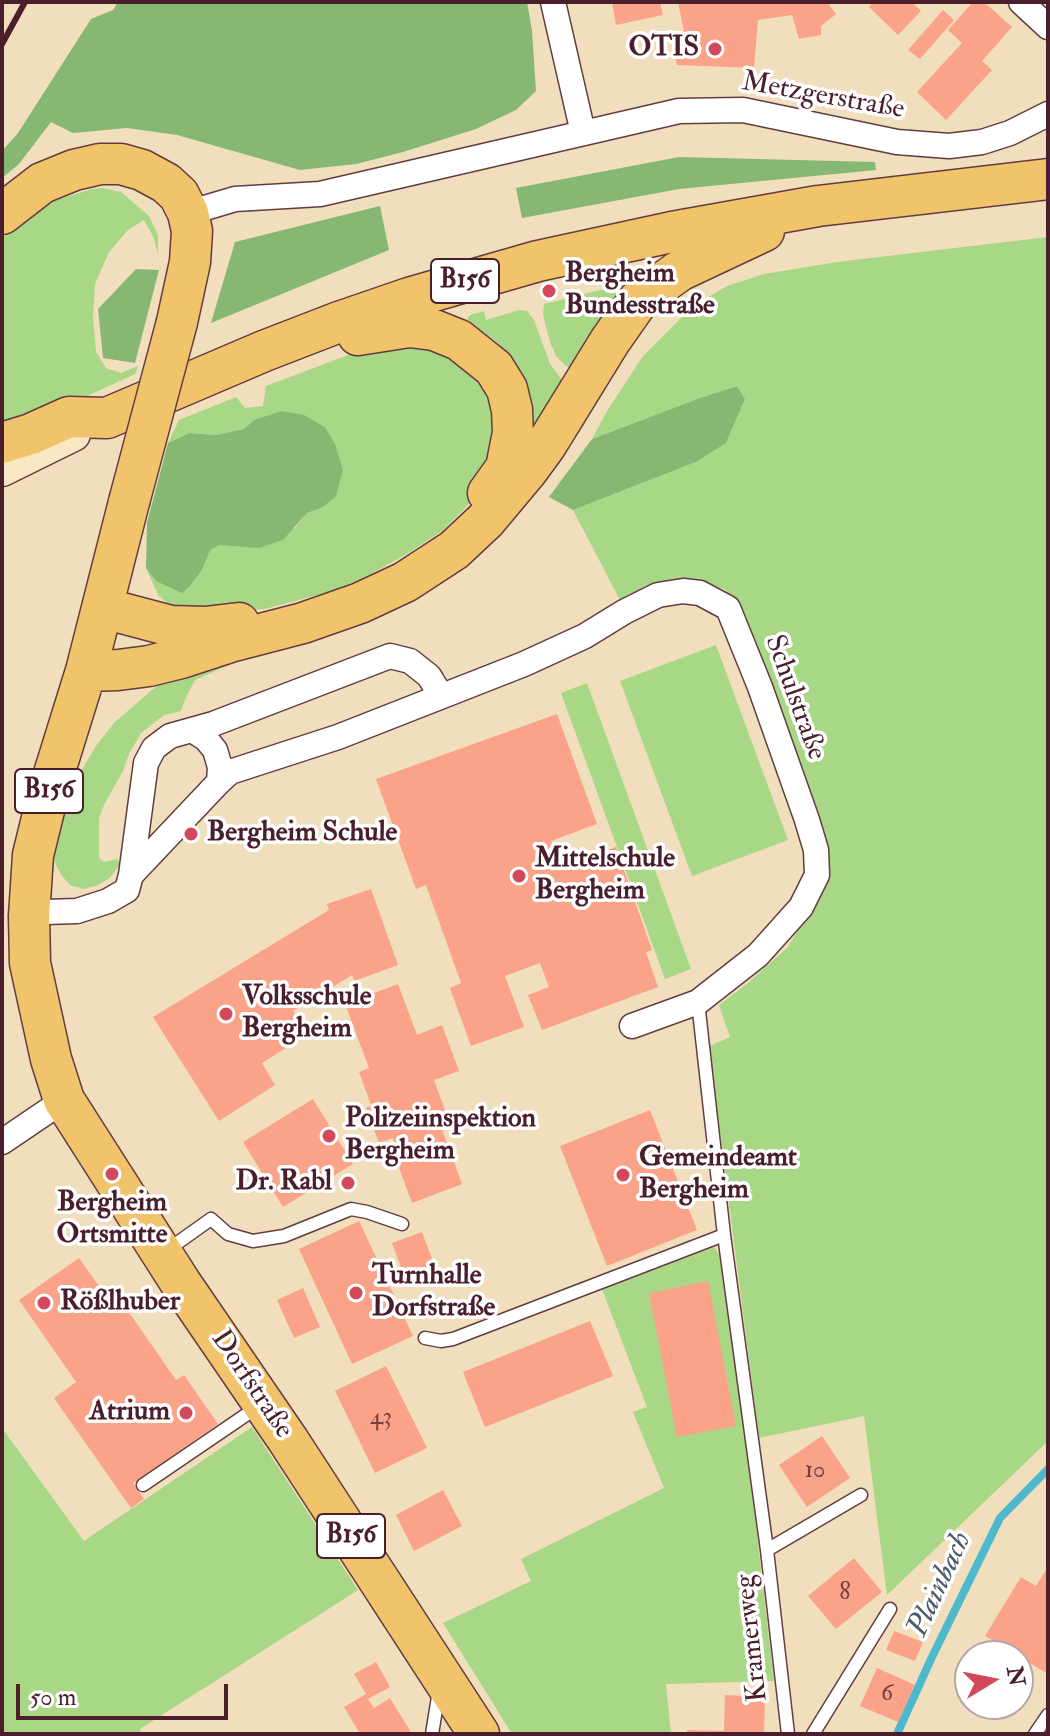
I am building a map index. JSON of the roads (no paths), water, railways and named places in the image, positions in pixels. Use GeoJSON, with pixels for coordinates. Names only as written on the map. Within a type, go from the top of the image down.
{"type":"FeatureCollection","features":[{"type":"Feature","properties":{"kind":"main road"},"geometry":{"type":"LineString","coordinates":[[2,214],[42,183],[100,164],[121,164],[142,170],[166,183],[179,195],[188,213]]}},
{"type":"Feature","properties":{"kind":"main road","name":"B156"},"geometry":{"type":"LineString","coordinates":[[2,443],[69,417],[107,418],[264,351],[409,298],[538,261],[672,232],[818,206],[1048,179]]}},
{"type":"Feature","properties":{"kind":"main road"},"geometry":{"type":"LineString","coordinates":[[86,671],[149,666],[181,658],[303,623],[360,603],[405,582],[454,550],[486,520],[527,471],[638,301],[679,271],[818,206]]}},
{"type":"Feature","properties":{"kind":"main road","name":"B156"},"geometry":{"type":"LineString","coordinates":[[64,1100],[51,1059],[30,963],[33,855],[49,790],[86,671],[177,322],[190,262],[192,231],[188,213]]}},
{"type":"Feature","properties":{"kind":"main road"},"geometry":{"type":"LineString","coordinates":[[103,608],[171,626],[205,627],[240,622],[352,592],[403,568],[446,539],[476,511],[506,468],[513,433],[507,389],[494,368],[459,340],[434,330],[409,327],[264,351]]}},
{"type":"Feature","properties":{"kind":"main road"},"geometry":{"type":"LineString","coordinates":[[2,469],[107,418]]}},
{"type":"Feature","properties":{"kind":"main road","name":"Dorfstraße"},"geometry":{"type":"LineString","coordinates":[[64,1100],[479,1734]]}},
{"type":"Feature","properties":{"kind":"street"},"geometry":{"type":"LineString","coordinates":[[553,2],[583,133]]}},
{"type":"Feature","properties":{"kind":"street"},"geometry":{"type":"LineString","coordinates":[[1021,2],[1048,27]]}},
{"type":"Feature","properties":{"kind":"street","name":"Metzgerstraße"},"geometry":{"type":"LineString","coordinates":[[188,213],[235,199],[320,194],[679,111],[743,110],[897,142],[949,146],[982,142],[1010,133],[1048,114]]}},
{"type":"Feature","properties":{"kind":"street","name":"Schulstraße"},"geometry":{"type":"LineString","coordinates":[[29,916],[77,911],[108,901],[127,890],[131,875],[230,772],[338,737],[524,664],[585,636],[658,595],[683,591],[700,593],[728,608],[760,687],[807,820],[816,850],[817,875],[801,907],[758,955],[698,1002],[632,1026]]}},
{"type":"Feature","properties":{"kind":"street"},"geometry":{"type":"LineString","coordinates":[[131,875],[146,763],[154,748],[170,736],[213,724],[390,656],[410,661],[429,676],[441,696]]}},
{"type":"Feature","properties":{"kind":"street"},"geometry":{"type":"LineString","coordinates":[[192,730],[215,750],[220,767],[219,782]]}},
{"type":"Feature","properties":{"kind":"street"},"geometry":{"type":"LineString","coordinates":[[2,1142],[64,1100]]}},
{"type":"Feature","properties":{"kind":"lane"},"geometry":{"type":"LineString","coordinates":[[698,1002],[724,1235],[767,1550]]}},
{"type":"Feature","properties":{"kind":"lane"},"geometry":{"type":"LineString","coordinates":[[162,1254],[211,1219],[228,1234],[253,1241],[284,1236],[351,1209],[402,1224]]}},
{"type":"Feature","properties":{"kind":"lane"},"geometry":{"type":"LineString","coordinates":[[425,1338],[441,1341],[453,1339],[724,1235]]}},
{"type":"Feature","properties":{"kind":"lane"},"geometry":{"type":"LineString","coordinates":[[143,1485],[263,1403]]}},
{"type":"Feature","properties":{"kind":"lane","name":"Kramerweg"},"geometry":{"type":"LineString","coordinates":[[788,1734],[767,1550],[861,1495]]}},
{"type":"Feature","properties":{"kind":"lane"},"geometry":{"type":"LineString","coordinates":[[813,1734],[890,1609]]}},
{"type":"Feature","properties":{"kind":"lane"},"geometry":{"type":"LineString","coordinates":[[432,1734],[442,1676]]}},
{"type":"Feature","properties":{"kind":"lane"},"geometry":{"type":"LineString","coordinates":[[1035,1734],[1048,1715]]}},
{"type":"Feature","properties":{"kind":"waterway","name":"Plainbach"},"geometry":{"type":"LineString","coordinates":[[897,1734],[1000,1518],[1048,1469]]}},
{"type":"Feature","properties":{"kind":"railway"},"geometry":{"type":"LineString","coordinates":[[2,44],[25,2]]}},
{"type":"Feature","properties":{"kind":"place","name":"OTIS"},"geometry":{"type":"Point","coordinates":[715,49]}},
{"type":"Feature","properties":{"kind":"place","name":"Bergheim Bundesstraße"},"geometry":{"type":"Point","coordinates":[549,291]}},
{"type":"Feature","properties":{"kind":"place","name":"Bergheim Schule"},"geometry":{"type":"Point","coordinates":[191,834]}},
{"type":"Feature","properties":{"kind":"place","name":"Mittelschule Bergheim"},"geometry":{"type":"Point","coordinates":[519,876]}},
{"type":"Feature","properties":{"kind":"place","name":"Volksschule Bergheim"},"geometry":{"type":"Point","coordinates":[226,1014]}},
{"type":"Feature","properties":{"kind":"place","name":"Polizeiinspektion Bergheim"},"geometry":{"type":"Point","coordinates":[329,1136]}},
{"type":"Feature","properties":{"kind":"place","name":"Bergheim Ortsmitte"},"geometry":{"type":"Point","coordinates":[112,1174]}},
{"type":"Feature","properties":{"kind":"place","name":"Gemeindeamt Bergheim"},"geometry":{"type":"Point","coordinates":[623,1175]}},
{"type":"Feature","properties":{"kind":"place","name":"Dr. Rabl"},"geometry":{"type":"Point","coordinates":[348,1183]}},
{"type":"Feature","properties":{"kind":"place","name":"Turnhalle Dorfstraße"},"geometry":{"type":"Point","coordinates":[356,1293]}},
{"type":"Feature","properties":{"kind":"place","name":"Rößlhuber"},"geometry":{"type":"Point","coordinates":[44,1303]}},
{"type":"Feature","properties":{"kind":"place","name":"Atrium"},"geometry":{"type":"Point","coordinates":[186,1413]}}]}
